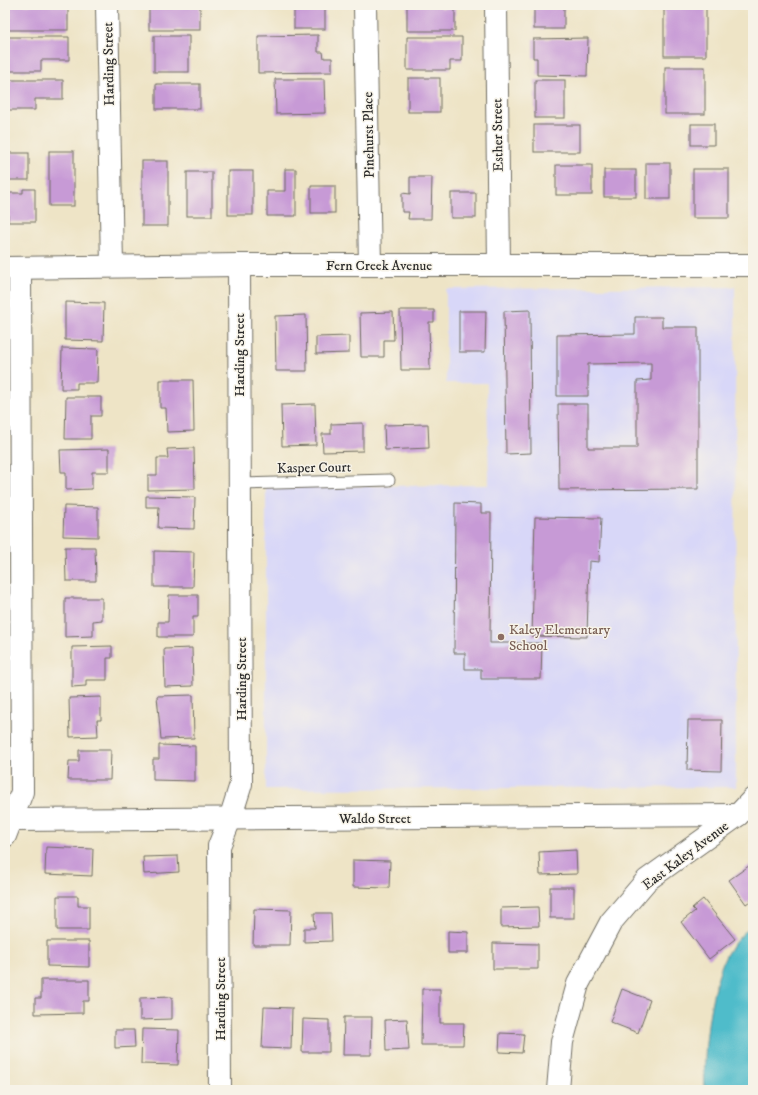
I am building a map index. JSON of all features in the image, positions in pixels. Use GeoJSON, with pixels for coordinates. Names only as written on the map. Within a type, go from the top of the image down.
{"type":"FeatureCollection","features":[{"type":"Feature","properties":{"kind":"street","name":"Harding Street"},"geometry":{"type":"LineString","coordinates":[[107,5],[112,266]]}},
{"type":"Feature","properties":{"kind":"street","name":"Pinehurst Place"},"geometry":{"type":"LineString","coordinates":[[365,5],[370,265]]}},
{"type":"Feature","properties":{"kind":"street","name":"Esther Street"},"geometry":{"type":"LineString","coordinates":[[496,5],[499,265]]}},
{"type":"Feature","properties":{"kind":"street","name":"Harding Street"},"geometry":{"type":"LineString","coordinates":[[220,1090],[219,846],[230,819],[241,784],[239,265]]}},
{"type":"Feature","properties":{"kind":"street","name":"Fern Creek Avenue"},"geometry":{"type":"LineString","coordinates":[[12,268],[239,265],[753,265]]}},
{"type":"Feature","properties":{"kind":"street"},"geometry":{"type":"LineString","coordinates":[[9,828],[22,792],[12,268]]}},
{"type":"Feature","properties":{"kind":"street","name":"East Kaley Avenue"},"geometry":{"type":"LineString","coordinates":[[558,1090],[562,1042],[578,984],[611,922],[647,880],[738,815],[753,799]]}},
{"type":"Feature","properties":{"kind":"street","name":"Waldo Street"},"geometry":{"type":"LineString","coordinates":[[9,828],[230,819],[738,815]]}},
{"type":"Feature","properties":{"kind":"lane","name":"Kasper Court"},"geometry":{"type":"LineString","coordinates":[[240,484],[389,480]]}},
{"type":"Feature","properties":{"kind":"shaded area","name":"Kaley Elementary School"},"geometry":{"type":"Polygon","coordinates":[[[735,287],[736,787],[266,789],[266,487],[489,485],[487,383],[446,383],[446,289],[735,287]]]}},
{"type":"Feature","properties":{"kind":"water"},"geometry":{"type":"Polygon","coordinates":[[[753,924],[753,1090],[705,1090],[706,1041],[714,990],[729,950],[753,924]]]}},
{"type":"Feature","properties":{"kind":"building"},"geometry":{"type":"Polygon","coordinates":[[[6,5],[68,5],[68,30],[6,30],[6,5]]]}},
{"type":"Feature","properties":{"kind":"building"},"geometry":{"type":"Polygon","coordinates":[[[149,5],[200,5],[200,30],[149,30],[149,5]]]}},
{"type":"Feature","properties":{"kind":"building"},"geometry":{"type":"Polygon","coordinates":[[[294,5],[325,5],[325,29],[294,29],[294,5]]]}},
{"type":"Feature","properties":{"kind":"building"},"geometry":{"type":"Polygon","coordinates":[[[407,5],[441,5],[441,8],[455,8],[455,31],[407,31],[407,5]]]}},
{"type":"Feature","properties":{"kind":"building"},"geometry":{"type":"Polygon","coordinates":[[[534,5],[564,5],[564,29],[534,29],[534,5]]]}},
{"type":"Feature","properties":{"kind":"building"},"geometry":{"type":"Polygon","coordinates":[[[664,8],[706,8],[706,56],[664,56],[664,8]]]}},
{"type":"Feature","properties":{"kind":"building"},"geometry":{"type":"Polygon","coordinates":[[[318,35],[318,52],[323,52],[324,58],[332,58],[332,72],[258,73],[258,36],[318,35]]]}},
{"type":"Feature","properties":{"kind":"building"},"geometry":{"type":"Polygon","coordinates":[[[154,36],[189,36],[189,72],[154,72],[154,36]]]}},
{"type":"Feature","properties":{"kind":"building"},"geometry":{"type":"Polygon","coordinates":[[[8,37],[69,37],[69,60],[41,60],[41,71],[8,71],[8,37]]]}},
{"type":"Feature","properties":{"kind":"building"},"geometry":{"type":"Polygon","coordinates":[[[407,37],[462,37],[462,61],[450,61],[450,70],[407,70],[407,37]]]}},
{"type":"Feature","properties":{"kind":"building"},"geometry":{"type":"Polygon","coordinates":[[[588,38],[587,76],[537,75],[537,58],[533,58],[533,39],[588,38]]]}},
{"type":"Feature","properties":{"kind":"building"},"geometry":{"type":"Polygon","coordinates":[[[665,67],[705,67],[705,114],[665,114],[665,67]]]}},
{"type":"Feature","properties":{"kind":"building"},"geometry":{"type":"Polygon","coordinates":[[[408,78],[440,78],[440,112],[408,112],[408,78]]]}},
{"type":"Feature","properties":{"kind":"building"},"geometry":{"type":"Polygon","coordinates":[[[275,79],[324,79],[325,113],[276,114],[275,79]]]}},
{"type":"Feature","properties":{"kind":"building"},"geometry":{"type":"Polygon","coordinates":[[[6,80],[63,80],[63,99],[35,99],[35,110],[6,110],[6,80]]]}},
{"type":"Feature","properties":{"kind":"building"},"geometry":{"type":"Polygon","coordinates":[[[535,80],[565,80],[565,118],[535,118],[535,80]]]}},
{"type":"Feature","properties":{"kind":"building"},"geometry":{"type":"Polygon","coordinates":[[[156,84],[200,84],[200,109],[156,109],[156,84]]]}},
{"type":"Feature","properties":{"kind":"building"},"geometry":{"type":"Polygon","coordinates":[[[691,124],[714,124],[714,145],[691,145],[691,124]]]}},
{"type":"Feature","properties":{"kind":"building"},"geometry":{"type":"Polygon","coordinates":[[[534,125],[580,125],[580,152],[534,152],[534,125]]]}},
{"type":"Feature","properties":{"kind":"building"},"geometry":{"type":"Polygon","coordinates":[[[49,151],[74,151],[74,206],[49,206],[49,151]]]}},
{"type":"Feature","properties":{"kind":"building"},"geometry":{"type":"Polygon","coordinates":[[[8,153],[29,153],[29,180],[8,180],[8,153]]]}},
{"type":"Feature","properties":{"kind":"building"},"geometry":{"type":"Polygon","coordinates":[[[142,161],[168,161],[168,226],[142,226],[142,161]]]}},
{"type":"Feature","properties":{"kind":"building"},"geometry":{"type":"Polygon","coordinates":[[[646,163],[670,163],[670,199],[646,199],[646,163]]]}},
{"type":"Feature","properties":{"kind":"building"},"geometry":{"type":"Polygon","coordinates":[[[556,165],[592,165],[592,195],[556,195],[556,165]]]}},
{"type":"Feature","properties":{"kind":"building"},"geometry":{"type":"Polygon","coordinates":[[[285,169],[296,169],[296,216],[267,216],[267,191],[285,191],[285,169]]]}},
{"type":"Feature","properties":{"kind":"building"},"geometry":{"type":"Polygon","coordinates":[[[693,169],[729,169],[729,218],[693,218],[693,169]]]}},
{"type":"Feature","properties":{"kind":"building"},"geometry":{"type":"Polygon","coordinates":[[[604,170],[636,170],[636,197],[604,197],[604,170]]]}},
{"type":"Feature","properties":{"kind":"building"},"geometry":{"type":"Polygon","coordinates":[[[228,171],[253,171],[253,215],[228,215],[228,171]]]}},
{"type":"Feature","properties":{"kind":"building"},"geometry":{"type":"Polygon","coordinates":[[[187,172],[212,172],[212,216],[187,216],[187,172]]]}},
{"type":"Feature","properties":{"kind":"building"},"geometry":{"type":"Polygon","coordinates":[[[410,177],[432,177],[431,219],[408,219],[409,212],[402,212],[402,193],[410,194],[410,177]]]}},
{"type":"Feature","properties":{"kind":"building"},"geometry":{"type":"Polygon","coordinates":[[[311,186],[335,186],[335,213],[311,213],[311,186]]]}},
{"type":"Feature","properties":{"kind":"building"},"geometry":{"type":"Polygon","coordinates":[[[23,189],[35,189],[35,222],[8,222],[8,193],[23,193],[23,189]]]}},
{"type":"Feature","properties":{"kind":"building"},"geometry":{"type":"Polygon","coordinates":[[[451,193],[476,193],[476,218],[451,218],[451,193]]]}},
{"type":"Feature","properties":{"kind":"building"},"geometry":{"type":"Polygon","coordinates":[[[65,302],[104,303],[103,341],[65,340],[65,302]]]}},
{"type":"Feature","properties":{"kind":"building"},"geometry":{"type":"Polygon","coordinates":[[[400,310],[434,310],[434,322],[429,322],[430,370],[401,370],[400,310]]]}},
{"type":"Feature","properties":{"kind":"building"},"geometry":{"type":"Polygon","coordinates":[[[530,310],[531,453],[506,454],[504,311],[530,310]]]}},
{"type":"Feature","properties":{"kind":"building"},"geometry":{"type":"Polygon","coordinates":[[[459,311],[486,311],[485,352],[459,352],[459,311]]]}},
{"type":"Feature","properties":{"kind":"building"},"geometry":{"type":"Polygon","coordinates":[[[393,312],[394,340],[384,340],[384,357],[361,357],[360,313],[393,312]]]}},
{"type":"Feature","properties":{"kind":"building"},"geometry":{"type":"Polygon","coordinates":[[[306,315],[307,371],[276,371],[275,316],[306,315]]]}},
{"type":"Feature","properties":{"kind":"building"},"geometry":{"type":"Polygon","coordinates":[[[635,317],[662,317],[662,327],[698,327],[698,489],[559,490],[558,404],[588,404],[588,448],[637,448],[637,381],[651,380],[651,363],[588,364],[588,396],[557,396],[557,335],[635,334],[635,317]]]}},
{"type":"Feature","properties":{"kind":"building"},"geometry":{"type":"Polygon","coordinates":[[[349,336],[349,353],[316,354],[316,337],[349,336]]]}},
{"type":"Feature","properties":{"kind":"building"},"geometry":{"type":"Polygon","coordinates":[[[62,348],[98,349],[97,383],[77,383],[77,389],[61,389],[62,348]]]}},
{"type":"Feature","properties":{"kind":"building"},"geometry":{"type":"Polygon","coordinates":[[[160,380],[193,380],[194,431],[167,432],[166,408],[160,408],[160,380]]]}},
{"type":"Feature","properties":{"kind":"building"},"geometry":{"type":"Polygon","coordinates":[[[66,397],[101,397],[101,416],[91,416],[91,439],[65,439],[66,397]]]}},
{"type":"Feature","properties":{"kind":"building"},"geometry":{"type":"Polygon","coordinates":[[[315,404],[316,445],[282,446],[281,405],[315,404]]]}},
{"type":"Feature","properties":{"kind":"building"},"geometry":{"type":"Polygon","coordinates":[[[363,423],[363,451],[323,452],[322,434],[331,434],[331,424],[363,423]]]}},
{"type":"Feature","properties":{"kind":"building"},"geometry":{"type":"Polygon","coordinates":[[[428,424],[429,448],[385,450],[384,425],[428,424]]]}},
{"type":"Feature","properties":{"kind":"building"},"geometry":{"type":"Polygon","coordinates":[[[194,448],[195,489],[148,490],[148,475],[157,475],[157,458],[168,458],[167,449],[194,448]]]}},
{"type":"Feature","properties":{"kind":"building"},"geometry":{"type":"Polygon","coordinates":[[[109,449],[109,472],[92,472],[92,489],[66,490],[66,472],[61,472],[60,450],[109,449]]]}},
{"type":"Feature","properties":{"kind":"building"},"geometry":{"type":"Polygon","coordinates":[[[146,496],[195,497],[194,529],[158,528],[159,507],[146,507],[146,496]]]}},
{"type":"Feature","properties":{"kind":"building"},"geometry":{"type":"Polygon","coordinates":[[[455,503],[481,504],[481,513],[491,513],[490,643],[542,643],[541,679],[481,679],[481,669],[465,669],[465,653],[454,653],[455,503]]]}},
{"type":"Feature","properties":{"kind":"building"},"geometry":{"type":"Polygon","coordinates":[[[64,506],[98,507],[98,537],[63,536],[64,506]]]}},
{"type":"Feature","properties":{"kind":"building"},"geometry":{"type":"Polygon","coordinates":[[[535,517],[601,518],[599,562],[589,561],[587,637],[532,636],[535,517]]]}},
{"type":"Feature","properties":{"kind":"building"},"geometry":{"type":"Polygon","coordinates":[[[65,547],[95,547],[96,581],[66,581],[65,547]]]}},
{"type":"Feature","properties":{"kind":"building"},"geometry":{"type":"Polygon","coordinates":[[[154,551],[194,552],[193,587],[154,587],[154,551]]]}},
{"type":"Feature","properties":{"kind":"building"},"geometry":{"type":"Polygon","coordinates":[[[169,595],[198,595],[198,617],[193,617],[193,637],[158,637],[158,622],[168,622],[169,595]]]}},
{"type":"Feature","properties":{"kind":"building"},"geometry":{"type":"Polygon","coordinates":[[[65,598],[102,598],[102,620],[93,621],[93,636],[65,637],[65,598]]]}},
{"type":"Feature","properties":{"kind":"building"},"geometry":{"type":"Polygon","coordinates":[[[112,646],[112,658],[107,658],[107,680],[86,680],[86,686],[72,687],[72,647],[112,646]]]}},
{"type":"Feature","properties":{"kind":"building"},"geometry":{"type":"Polygon","coordinates":[[[192,648],[193,686],[165,687],[164,649],[192,648]]]}},
{"type":"Feature","properties":{"kind":"building"},"geometry":{"type":"Polygon","coordinates":[[[193,695],[194,738],[161,739],[157,696],[193,695]]]}},
{"type":"Feature","properties":{"kind":"building"},"geometry":{"type":"Polygon","coordinates":[[[101,697],[101,720],[97,720],[98,736],[70,737],[69,698],[101,697]]]}},
{"type":"Feature","properties":{"kind":"building"},"geometry":{"type":"Polygon","coordinates":[[[688,720],[722,720],[721,771],[687,770],[688,720]]]}},
{"type":"Feature","properties":{"kind":"building"},"geometry":{"type":"Polygon","coordinates":[[[159,745],[195,746],[195,781],[153,780],[153,759],[159,759],[159,745]]]}},
{"type":"Feature","properties":{"kind":"building"},"geometry":{"type":"Polygon","coordinates":[[[79,750],[111,750],[110,780],[68,780],[69,761],[79,761],[79,750]]]}},
{"type":"Feature","properties":{"kind":"building"},"geometry":{"type":"Polygon","coordinates":[[[46,847],[93,849],[92,876],[45,874],[46,847]]]}},
{"type":"Feature","properties":{"kind":"building"},"geometry":{"type":"Polygon","coordinates":[[[576,850],[577,874],[540,875],[539,852],[576,850]]]}},
{"type":"Feature","properties":{"kind":"building"},"geometry":{"type":"Polygon","coordinates":[[[178,856],[179,872],[144,874],[143,857],[178,856]]]}},
{"type":"Feature","properties":{"kind":"building"},"geometry":{"type":"Polygon","coordinates":[[[353,860],[390,861],[389,888],[353,887],[353,860]]]}},
{"type":"Feature","properties":{"kind":"building"},"geometry":{"type":"Polygon","coordinates":[[[753,863],[753,899],[746,904],[729,880],[753,863]]]}},
{"type":"Feature","properties":{"kind":"building"},"geometry":{"type":"Polygon","coordinates":[[[550,887],[574,887],[574,918],[550,918],[550,887]]]}},
{"type":"Feature","properties":{"kind":"building"},"geometry":{"type":"Polygon","coordinates":[[[57,896],[78,896],[78,906],[89,906],[89,930],[57,930],[57,896]]]}},
{"type":"Feature","properties":{"kind":"building"},"geometry":{"type":"Polygon","coordinates":[[[703,899],[735,939],[709,959],[681,922],[695,911],[692,908],[703,899]]]}},
{"type":"Feature","properties":{"kind":"building"},"geometry":{"type":"Polygon","coordinates":[[[538,907],[539,926],[501,927],[501,908],[538,907]]]}},
{"type":"Feature","properties":{"kind":"building"},"geometry":{"type":"Polygon","coordinates":[[[254,909],[291,910],[290,945],[253,945],[254,909]]]}},
{"type":"Feature","properties":{"kind":"building"},"geometry":{"type":"Polygon","coordinates":[[[314,913],[331,913],[332,941],[304,942],[304,928],[315,928],[314,913]]]}},
{"type":"Feature","properties":{"kind":"building"},"geometry":{"type":"Polygon","coordinates":[[[448,931],[468,932],[468,953],[448,953],[448,931]]]}},
{"type":"Feature","properties":{"kind":"building"},"geometry":{"type":"Polygon","coordinates":[[[47,941],[89,941],[89,967],[47,966],[47,941]]]}},
{"type":"Feature","properties":{"kind":"building"},"geometry":{"type":"Polygon","coordinates":[[[493,943],[538,944],[538,969],[493,969],[493,943]]]}},
{"type":"Feature","properties":{"kind":"building"},"geometry":{"type":"Polygon","coordinates":[[[41,980],[89,980],[89,1001],[83,1001],[83,1013],[35,1014],[35,998],[41,998],[41,980]]]}},
{"type":"Feature","properties":{"kind":"building"},"geometry":{"type":"Polygon","coordinates":[[[422,989],[440,989],[440,1023],[464,1023],[463,1045],[421,1045],[422,989]]]}},
{"type":"Feature","properties":{"kind":"building"},"geometry":{"type":"Polygon","coordinates":[[[622,989],[650,1000],[638,1033],[610,1022],[622,989]]]}},
{"type":"Feature","properties":{"kind":"building"},"geometry":{"type":"Polygon","coordinates":[[[172,997],[172,1019],[140,1020],[140,998],[172,997]]]}},
{"type":"Feature","properties":{"kind":"building"},"geometry":{"type":"Polygon","coordinates":[[[264,1007],[292,1008],[291,1049],[262,1048],[264,1007]]]}},
{"type":"Feature","properties":{"kind":"building"},"geometry":{"type":"Polygon","coordinates":[[[344,1017],[372,1017],[371,1055],[343,1055],[344,1017]]]}},
{"type":"Feature","properties":{"kind":"building"},"geometry":{"type":"Polygon","coordinates":[[[303,1019],[329,1020],[329,1052],[302,1052],[303,1019]]]}},
{"type":"Feature","properties":{"kind":"building"},"geometry":{"type":"Polygon","coordinates":[[[407,1019],[409,1050],[386,1051],[385,1020],[407,1019]]]}},
{"type":"Feature","properties":{"kind":"building"},"geometry":{"type":"Polygon","coordinates":[[[142,1029],[179,1030],[178,1065],[141,1064],[142,1029]]]}},
{"type":"Feature","properties":{"kind":"building"},"geometry":{"type":"Polygon","coordinates":[[[115,1030],[134,1030],[135,1047],[115,1048],[115,1030]]]}},
{"type":"Feature","properties":{"kind":"building"},"geometry":{"type":"Polygon","coordinates":[[[500,1033],[524,1034],[522,1053],[499,1052],[500,1033]]]}},
{"type":"Feature","properties":{"kind":"place","name":"Kaley Elementary School"},"geometry":{"type":"Point","coordinates":[501,637]}}]}
